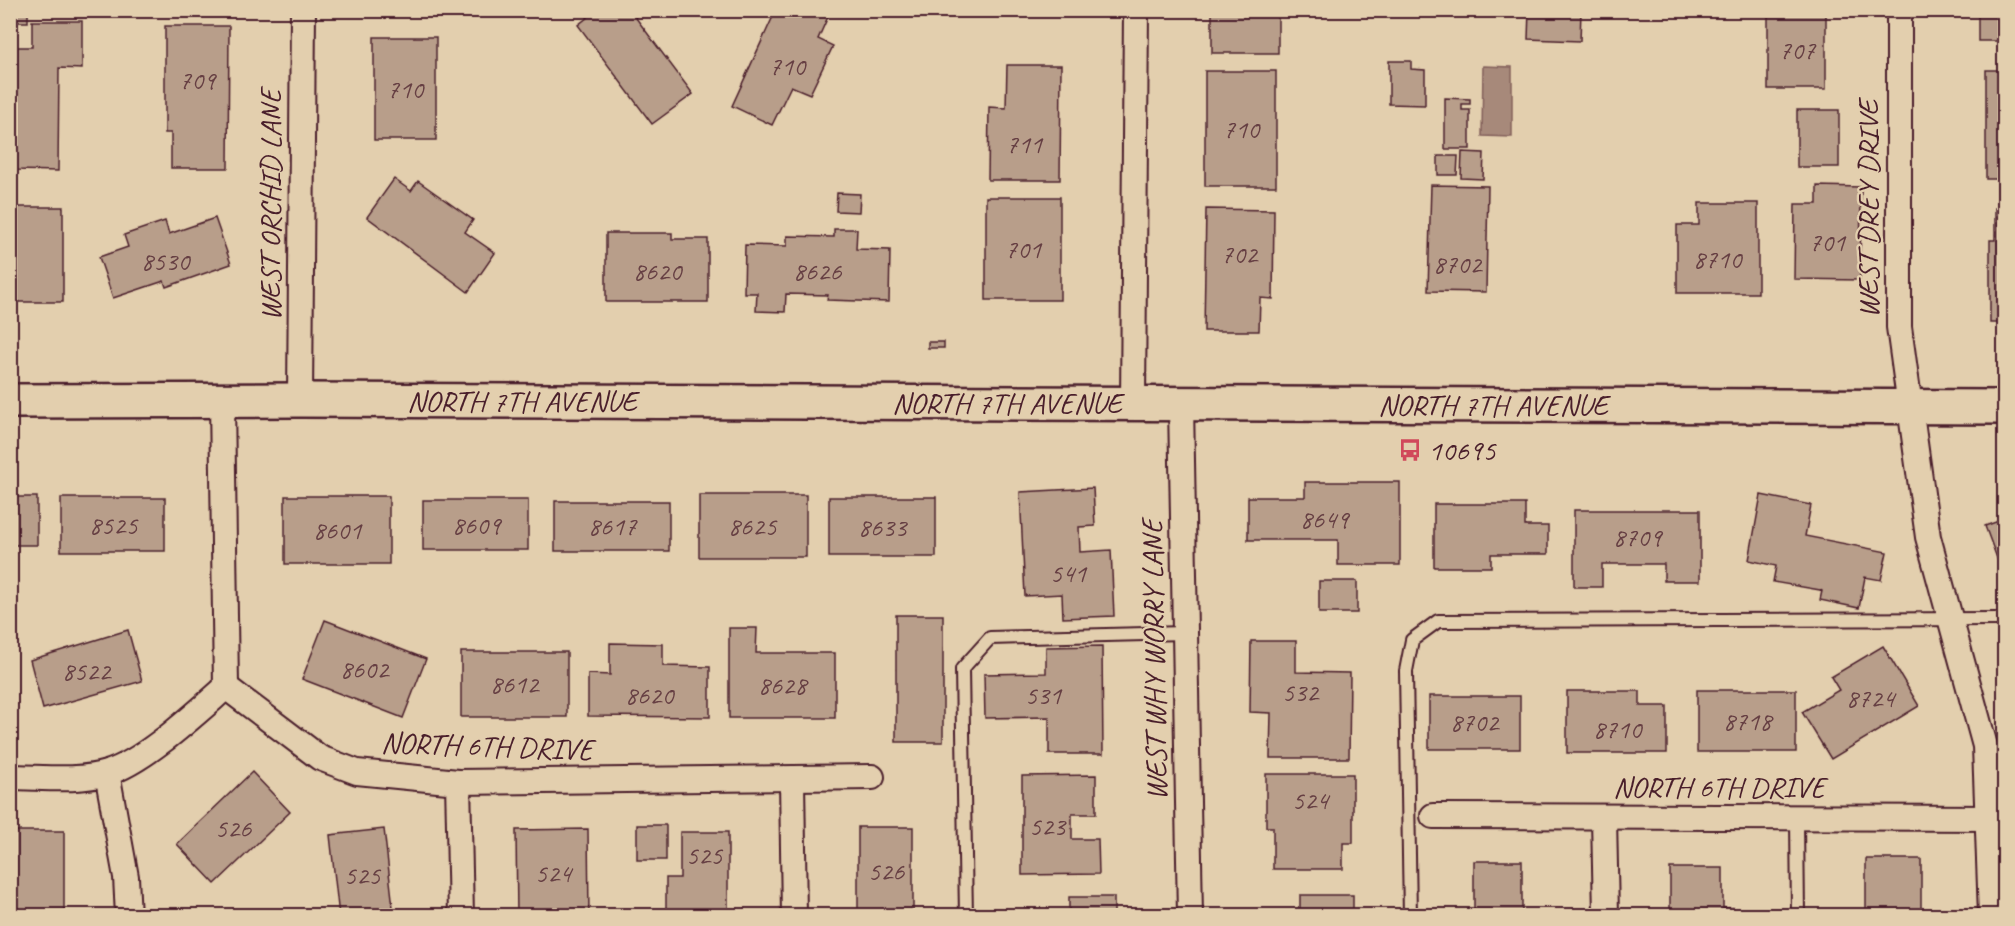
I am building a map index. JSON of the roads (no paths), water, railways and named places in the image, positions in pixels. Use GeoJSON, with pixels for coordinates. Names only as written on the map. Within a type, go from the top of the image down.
{"type":"FeatureCollection","features":[{"type":"Feature","properties":{"kind":"main road","name":"NORTH 7TH AVENUE"},"geometry":{"type":"LineString","coordinates":[[10,401],[300,400],[2004,407]]}},
{"type":"Feature","properties":{"kind":"street","name":"WEST ORCHID LANE"},"geometry":{"type":"LineString","coordinates":[[300,400],[303,10]]}},
{"type":"Feature","properties":{"kind":"street"},"geometry":{"type":"LineString","coordinates":[[1133,403],[1136,10]]}},
{"type":"Feature","properties":{"kind":"street","name":"WEST DREY DRIVE"},"geometry":{"type":"LineString","coordinates":[[1899,10],[1899,327],[1928,537],[1952,618],[1985,746],[1997,818],[1991,915]]}},
{"type":"Feature","properties":{"kind":"street"},"geometry":{"type":"LineString","coordinates":[[10,777],[75,777],[107,773],[137,758],[226,687],[222,401]]}},
{"type":"Feature","properties":{"kind":"street","name":"WEST WHY WORRY LANE"},"geometry":{"type":"LineString","coordinates":[[1181,404],[1190,915]]}},
{"type":"Feature","properties":{"kind":"street","name":"NORTH 6TH DRIVE"},"geometry":{"type":"LineString","coordinates":[[226,687],[320,758],[357,772],[458,782],[792,780],[872,777]]}},
{"type":"Feature","properties":{"kind":"street"},"geometry":{"type":"LineString","coordinates":[[107,773],[126,877],[128,915]]}},
{"type":"Feature","properties":{"kind":"street"},"geometry":{"type":"LineString","coordinates":[[792,780],[794,915]]}},
{"type":"Feature","properties":{"kind":"street"},"geometry":{"type":"LineString","coordinates":[[458,782],[461,915]]}},
{"type":"Feature","properties":{"kind":"street","name":"NORTH 6TH DRIVE"},"geometry":{"type":"LineString","coordinates":[[1433,816],[1997,818]]}},
{"type":"Feature","properties":{"kind":"street"},"geometry":{"type":"LineString","coordinates":[[1604,817],[1606,915]]}},
{"type":"Feature","properties":{"kind":"lane"},"geometry":{"type":"LineString","coordinates":[[1410,915],[1406,671],[1412,639],[1438,621],[2004,619]]}},
{"type":"Feature","properties":{"kind":"lane"},"geometry":{"type":"LineString","coordinates":[[966,915],[962,669],[990,638],[1184,633]]}},
{"type":"Feature","properties":{"kind":"lane"},"geometry":{"type":"LineString","coordinates":[[1797,819],[1798,915]]}},
{"type":"Feature","properties":{"kind":"place","name":"10695"},"geometry":{"type":"Point","coordinates":[1410,450]}}]}
